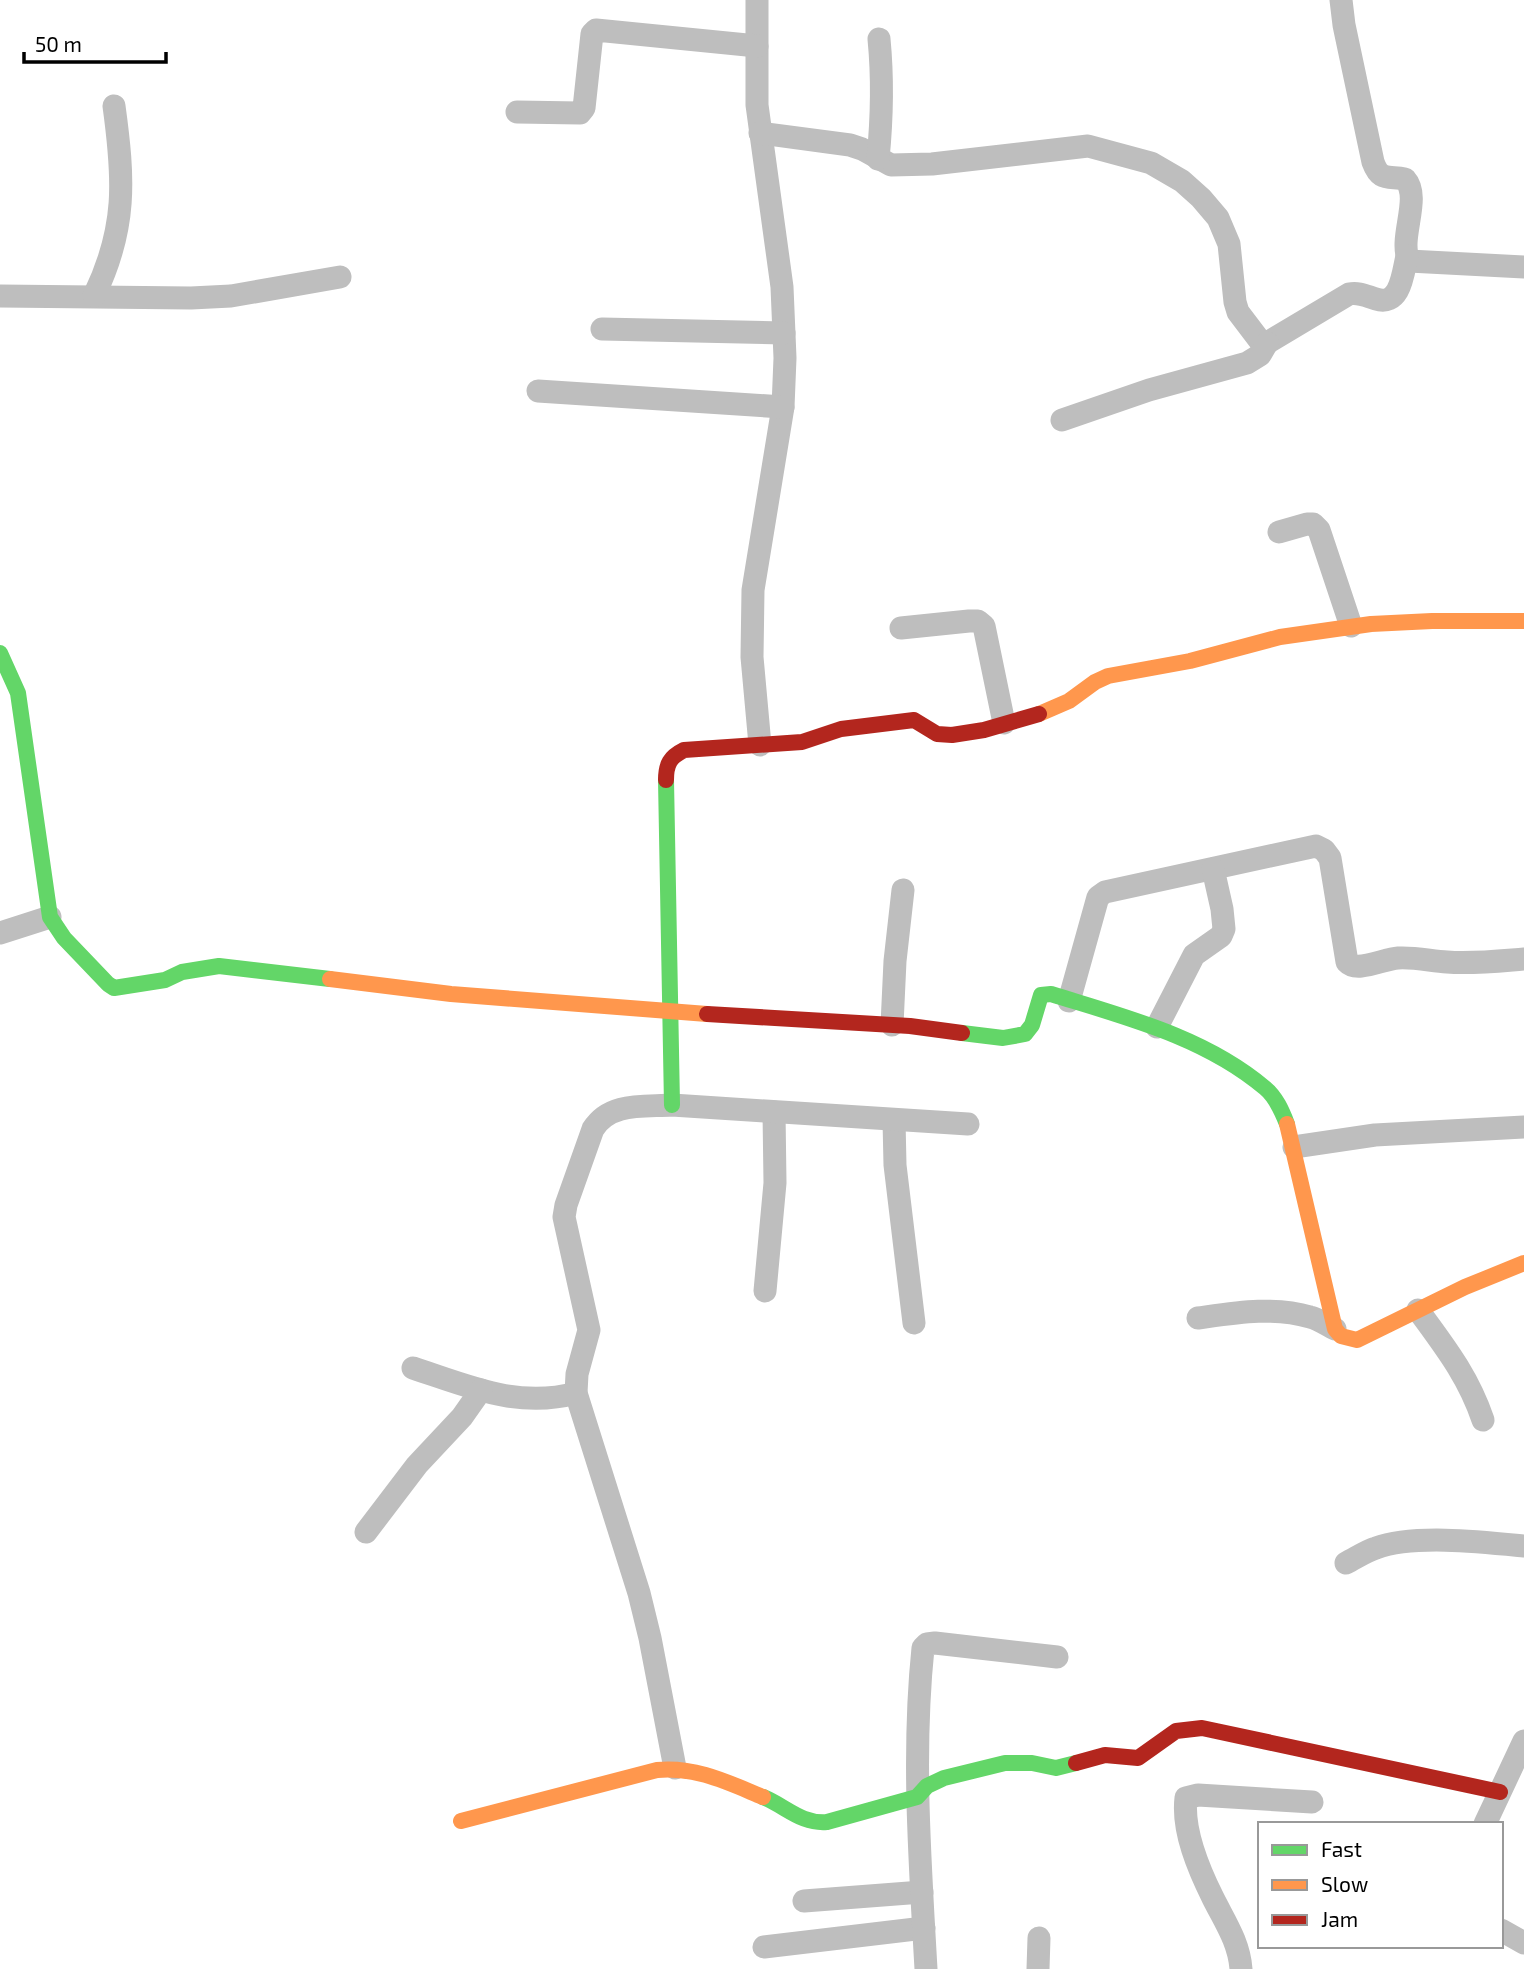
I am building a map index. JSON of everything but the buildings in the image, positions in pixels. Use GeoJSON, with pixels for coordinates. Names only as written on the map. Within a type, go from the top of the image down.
{"type":"FeatureCollection","features":[{"type":"Feature","properties":{"kind":"street"},"geometry":{"type":"LineString","coordinates":[[757,0],[757,105],[782,287],[784,333],[783,407],[753,590],[752,657],[760,745]]}},
{"type":"Feature","properties":{"kind":"street"},"geometry":{"type":"LineString","coordinates":[[1062,419],[1149,390],[1247,363],[1260,355],[1267,343],[1349,294],[1387,300],[1396,294],[1406,256],[1410,184],[1405,179],[1377,173],[1341,0]]}},
{"type":"Feature","properties":{"kind":"street"},"geometry":{"type":"LineString","coordinates":[[517,112],[580,113],[584,108],[592,34],[596,30],[757,46]]}},
{"type":"Feature","properties":{"kind":"street"},"geometry":{"type":"LineString","coordinates":[[878,159],[883,103],[879,39]]}},
{"type":"Feature","properties":{"kind":"street"},"geometry":{"type":"LineString","coordinates":[[94,296],[116,241],[121,196],[121,162],[114,106]]}},
{"type":"Feature","properties":{"kind":"street"},"geometry":{"type":"LineString","coordinates":[[760,133],[850,145],[891,165],[908,166],[1088,146],[1151,163],[1182,181],[1202,198],[1219,218],[1230,244],[1238,312],[1260,341],[1267,343]]}},
{"type":"Feature","properties":{"kind":"street"},"geometry":{"type":"LineString","coordinates":[[1406,256],[1409,261],[1422,263],[1524,267]]}},
{"type":"Feature","properties":{"kind":"street"},"geometry":{"type":"LineString","coordinates":[[0,296],[148,299],[231,296],[340,277]]}},
{"type":"Feature","properties":{"kind":"street"},"geometry":{"type":"LineString","coordinates":[[602,329],[784,333]]}},
{"type":"Feature","properties":{"kind":"street"},"geometry":{"type":"LineString","coordinates":[[538,391],[783,407]]}},
{"type":"Feature","properties":{"kind":"street"},"geometry":{"type":"LineString","coordinates":[[1279,532],[1307,524],[1313,524],[1319,530],[1351,626]]}},
{"type":"Feature","properties":{"kind":"street"},"geometry":{"type":"LineString","coordinates":[[672,1105],[666,783],[669,760],[674,755],[684,750],[802,742],[841,729],[914,720],[923,723],[935,733],[957,735],[1047,711],[1066,703],[1098,680],[1117,674],[1180,664],[1280,637],[1351,626],[1432,620],[1524,621]]}},
{"type":"Feature","properties":{"kind":"street"},"geometry":{"type":"LineString","coordinates":[[901,628],[969,621],[978,621],[984,626],[1004,723]]}},
{"type":"Feature","properties":{"kind":"street"},"geometry":{"type":"LineString","coordinates":[[0,653],[18,693],[50,917],[64,940],[95,968],[107,985],[114,988],[164,980],[182,972],[219,966],[451,994],[671,1012],[892,1025],[1003,1038],[1017,1038],[1030,1031],[1037,1002],[1041,995],[1051,994],[1157,1027],[1215,1054],[1267,1089],[1281,1108],[1294,1147],[1335,1329]]}},
{"type":"Feature","properties":{"kind":"street"},"geometry":{"type":"LineString","coordinates":[[1069,1001],[1098,897],[1105,892],[1316,846],[1324,850],[1330,858],[1347,962],[1352,967],[1359,968],[1378,961],[1400,958],[1463,962],[1524,959]]}},
{"type":"Feature","properties":{"kind":"street"},"geometry":{"type":"LineString","coordinates":[[1157,1027],[1194,956],[1221,936],[1224,929],[1213,869]]}},
{"type":"Feature","properties":{"kind":"street"},"geometry":{"type":"LineString","coordinates":[[892,1025],[895,961],[903,890]]}},
{"type":"Feature","properties":{"kind":"street"},"geometry":{"type":"LineString","coordinates":[[0,933],[50,917]]}},
{"type":"Feature","properties":{"kind":"street"},"geometry":{"type":"LineString","coordinates":[[676,1768],[639,1593],[576,1393],[577,1374],[589,1330],[565,1228],[566,1205],[588,1141],[600,1119],[611,1111],[672,1105],[968,1124]]}},
{"type":"Feature","properties":{"kind":"street"},"geometry":{"type":"LineString","coordinates":[[765,1291],[775,1183],[774,1112]]}},
{"type":"Feature","properties":{"kind":"street"},"geometry":{"type":"LineString","coordinates":[[894,1120],[895,1165],[914,1323]]}},
{"type":"Feature","properties":{"kind":"street"},"geometry":{"type":"LineString","coordinates":[[1294,1147],[1375,1135],[1524,1127]]}},
{"type":"Feature","properties":{"kind":"street"},"geometry":{"type":"LineString","coordinates":[[1198,1318],[1256,1311],[1282,1312],[1310,1317],[1335,1329],[1341,1336],[1357,1340],[1465,1287],[1524,1263]]}},
{"type":"Feature","properties":{"kind":"street"},"geometry":{"type":"LineString","coordinates":[[1418,1310],[1463,1374],[1473,1391],[1483,1420]]}},
{"type":"Feature","properties":{"kind":"street"},"geometry":{"type":"LineString","coordinates":[[413,1368],[518,1399],[538,1400],[576,1393]]}},
{"type":"Feature","properties":{"kind":"street"},"geometry":{"type":"LineString","coordinates":[[366,1532],[417,1465],[462,1417],[481,1390]]}},
{"type":"Feature","properties":{"kind":"street"},"geometry":{"type":"LineString","coordinates":[[1346,1563],[1375,1548],[1398,1542],[1524,1546]]}},
{"type":"Feature","properties":{"kind":"street"},"geometry":{"type":"LineString","coordinates":[[926,1969],[917,1797],[919,1686],[923,1647],[934,1643],[1056,1657]]}},
{"type":"Feature","properties":{"kind":"street"},"geometry":{"type":"LineString","coordinates":[[461,1821],[657,1770],[676,1768],[709,1775],[782,1805],[812,1823],[827,1822],[917,1797],[927,1786],[944,1778],[1005,1763],[1032,1763],[1056,1768],[1105,1755],[1138,1758],[1176,1731],[1188,1728],[1202,1728],[1500,1792]]}},
{"type":"Feature","properties":{"kind":"street"},"geometry":{"type":"LineString","coordinates":[[1486,1822],[1524,1741]]}},
{"type":"Feature","properties":{"kind":"street"},"geometry":{"type":"LineString","coordinates":[[1241,1969],[1241,1958],[1231,1931],[1192,1847],[1186,1798],[1198,1795],[1312,1802]]}},
{"type":"Feature","properties":{"kind":"street"},"geometry":{"type":"LineString","coordinates":[[804,1901],[922,1892]]}},
{"type":"Feature","properties":{"kind":"street"},"geometry":{"type":"LineString","coordinates":[[764,1947],[924,1928]]}},
{"type":"Feature","properties":{"kind":"street"},"geometry":{"type":"LineString","coordinates":[[1503,1931],[1524,1943]]}},
{"type":"Feature","properties":{"kind":"street"},"geometry":{"type":"LineString","coordinates":[[1038,1969],[1039,1938]]}},
{"type":"Feature","properties":{"kind":"traffic: fast"},"geometry":{"type":"LineString","coordinates":[[0,653],[18,693],[50,917],[64,938],[108,984],[114,988],[165,980],[182,972],[219,966],[330,979]]}},
{"type":"Feature","properties":{"kind":"traffic: fast"},"geometry":{"type":"LineString","coordinates":[[666,780],[672,1105]]}},
{"type":"Feature","properties":{"kind":"traffic: fast"},"geometry":{"type":"LineString","coordinates":[[962,1033],[1003,1038],[1025,1034],[1032,1025],[1041,995],[1051,994],[1163,1030],[1217,1055],[1242,1070],[1269,1092],[1287,1124]]}},
{"type":"Feature","properties":{"kind":"traffic: fast"},"geometry":{"type":"LineString","coordinates":[[763,1797],[802,1818],[827,1822],[917,1797],[927,1786],[944,1778],[1005,1763],[1032,1763],[1056,1768],[1076,1763]]}},
{"type":"Feature","properties":{"kind":"traffic: slow"},"geometry":{"type":"LineString","coordinates":[[1039,714],[1069,701],[1108,676],[1190,661],[1280,637],[1371,624],[1524,621]]}},
{"type":"Feature","properties":{"kind":"traffic: slow"},"geometry":{"type":"LineString","coordinates":[[330,979],[451,994],[707,1014]]}},
{"type":"Feature","properties":{"kind":"traffic: slow"},"geometry":{"type":"LineString","coordinates":[[1287,1124],[1335,1329],[1341,1336],[1357,1340],[1465,1287],[1524,1263]]}},
{"type":"Feature","properties":{"kind":"traffic: slow"},"geometry":{"type":"LineString","coordinates":[[461,1821],[657,1770],[698,1773],[763,1797]]}},
{"type":"Feature","properties":{"kind":"traffic: jam"},"geometry":{"type":"LineString","coordinates":[[666,780],[670,762],[684,750],[802,742],[841,729],[914,720],[937,734],[952,735],[984,730],[1039,714]]}},
{"type":"Feature","properties":{"kind":"traffic: jam"},"geometry":{"type":"LineString","coordinates":[[707,1014],[910,1026],[962,1033]]}},
{"type":"Feature","properties":{"kind":"traffic: jam"},"geometry":{"type":"LineString","coordinates":[[1076,1763],[1105,1755],[1138,1758],[1176,1731],[1202,1728],[1500,1792]]}}]}
